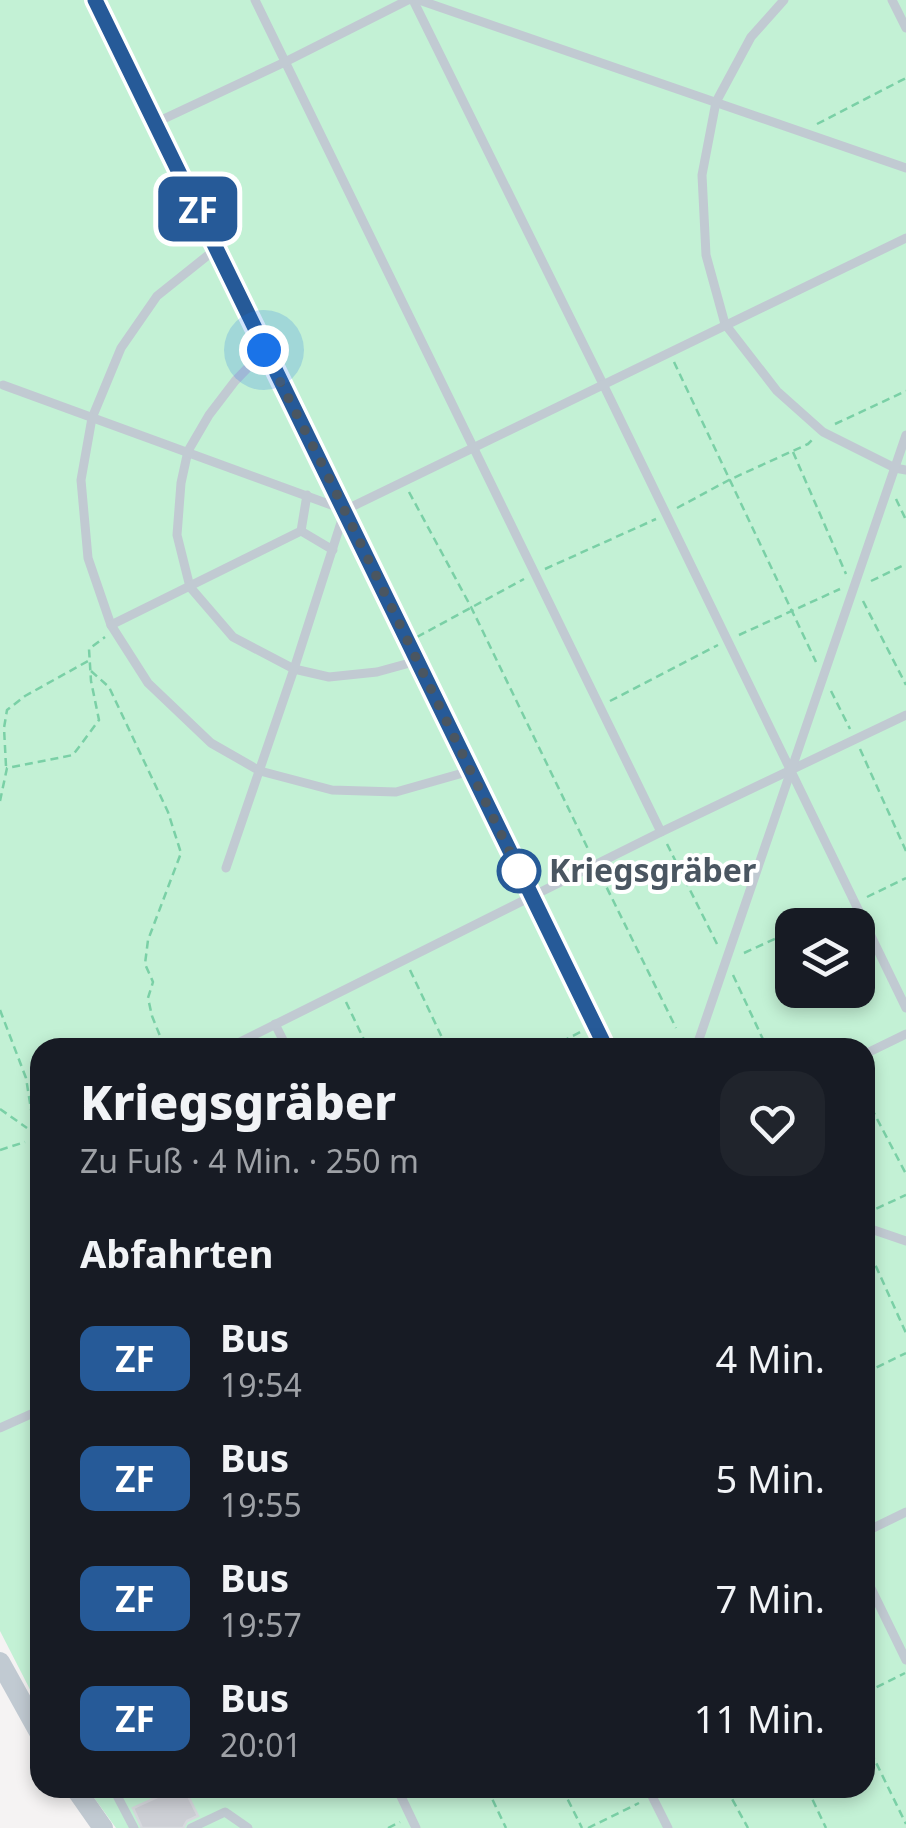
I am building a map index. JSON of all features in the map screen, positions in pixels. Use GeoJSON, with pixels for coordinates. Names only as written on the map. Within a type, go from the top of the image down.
{"type":"FeatureCollection","features":[{"type":"Feature","properties":{"kind":"street"},"geometry":{"type":"LineString","coordinates":[[0,1662],[30,1716]]}},
{"type":"Feature","properties":{"kind":"street"},"geometry":{"type":"LineString","coordinates":[[82,1798],[103,1828]]}},
{"type":"Feature","properties":{"kind":"lane"},"geometry":{"type":"LineString","coordinates":[[96,0],[601,1038]]}},
{"type":"Feature","properties":{"kind":"lane"},"geometry":{"type":"LineString","coordinates":[[255,0],[661,832]]}},
{"type":"Feature","properties":{"kind":"lane"},"geometry":{"type":"LineString","coordinates":[[155,123],[413,0],[906,168]]}},
{"type":"Feature","properties":{"kind":"lane"},"geometry":{"type":"LineString","coordinates":[[413,0],[906,1008]]}},
{"type":"Feature","properties":{"kind":"lane"},"geometry":{"type":"LineString","coordinates":[[784,0],[751,37],[716,102],[702,174],[706,255],[726,324],[778,390],[823,432],[894,468],[906,470]]}},
{"type":"Feature","properties":{"kind":"lane"},"geometry":{"type":"LineString","coordinates":[[892,0],[906,28]]}},
{"type":"Feature","properties":{"kind":"lane"},"geometry":{"type":"LineString","coordinates":[[3,385],[344,510],[906,238]]}},
{"type":"Feature","properties":{"kind":"lane"},"geometry":{"type":"LineString","coordinates":[[216,248],[157,296],[121,348],[92,418],[81,480],[82,500],[88,558],[112,628],[148,683],[211,743],[260,770],[332,790],[396,792],[470,770]]}},
{"type":"Feature","properties":{"kind":"lane"},"geometry":{"type":"LineString","coordinates":[[264,350],[208,415],[188,452],[177,535],[190,587],[233,637],[294,669],[330,677],[378,672],[417,661]]}},
{"type":"Feature","properties":{"kind":"lane"},"geometry":{"type":"LineString","coordinates":[[699,1038],[906,435]]}},
{"type":"Feature","properties":{"kind":"lane"},"geometry":{"type":"LineString","coordinates":[[301,532],[307,495]]}},
{"type":"Feature","properties":{"kind":"lane"},"geometry":{"type":"LineString","coordinates":[[226,868],[344,510]]}},
{"type":"Feature","properties":{"kind":"lane"},"geometry":{"type":"LineString","coordinates":[[112,628],[301,532]]}},
{"type":"Feature","properties":{"kind":"lane"},"geometry":{"type":"LineString","coordinates":[[301,532],[333,550]]}},
{"type":"Feature","properties":{"kind":"lane"},"geometry":{"type":"LineString","coordinates":[[248,1038],[906,715]]}},
{"type":"Feature","properties":{"kind":"lane"},"geometry":{"type":"LineString","coordinates":[[275,1024],[282,1038]]}},
{"type":"Feature","properties":{"kind":"lane"},"geometry":{"type":"LineString","coordinates":[[875,1049],[906,1034]]}},
{"type":"Feature","properties":{"kind":"lane"},"geometry":{"type":"LineString","coordinates":[[875,1230],[906,1241]]}},
{"type":"Feature","properties":{"kind":"lane"},"geometry":{"type":"LineString","coordinates":[[0,1428],[30,1414]]}},
{"type":"Feature","properties":{"kind":"lane"},"geometry":{"type":"LineString","coordinates":[[875,1527],[906,1512]]}},
{"type":"Feature","properties":{"kind":"lane"},"geometry":{"type":"LineString","coordinates":[[875,1596],[906,1660]]}},
{"type":"Feature","properties":{"kind":"lane"},"geometry":{"type":"LineString","coordinates":[[118,1798],[134,1828]]}},
{"type":"Feature","properties":{"kind":"lane"},"geometry":{"type":"LineString","coordinates":[[401,1798],[416,1828]]}},
{"type":"Feature","properties":{"kind":"lane"},"geometry":{"type":"LineString","coordinates":[[653,1798],[668,1828]]}},
{"type":"Feature","properties":{"kind":"lane"},"geometry":{"type":"LineString","coordinates":[[191,1828],[225,1812],[248,1828]]}},
{"type":"Feature","properties":{"kind":"path"},"geometry":{"type":"LineString","coordinates":[[802,132],[906,78]]}},
{"type":"Feature","properties":{"kind":"path"},"geometry":{"type":"LineString","coordinates":[[670,352],[906,851]]}},
{"type":"Feature","properties":{"kind":"path"},"geometry":{"type":"LineString","coordinates":[[793,451],[853,590],[906,564]]}},
{"type":"Feature","properties":{"kind":"path"},"geometry":{"type":"LineString","coordinates":[[404,482],[471,608],[676,1028]]}},
{"type":"Feature","properties":{"kind":"path"},"geometry":{"type":"LineString","coordinates":[[889,483],[906,520]]}},
{"type":"Feature","properties":{"kind":"path"},"geometry":{"type":"LineString","coordinates":[[6,768],[73,755],[99,720],[89,649],[112,628]]}},
{"type":"Feature","properties":{"kind":"path"},"geometry":{"type":"LineString","coordinates":[[599,706],[727,641]]}},
{"type":"Feature","properties":{"kind":"path"},"geometry":{"type":"LineString","coordinates":[[0,802],[6,768],[7,710],[90,660]]}},
{"type":"Feature","properties":{"kind":"path"},"geometry":{"type":"LineString","coordinates":[[90,670],[108,686],[168,812],[181,854],[148,940],[145,964],[152,982],[148,998],[152,1016],[162,1038]]}},
{"type":"Feature","properties":{"kind":"path"},"geometry":{"type":"LineString","coordinates":[[661,832],[762,1038]]}},
{"type":"Feature","properties":{"kind":"path"},"geometry":{"type":"LineString","coordinates":[[726,960],[775,938]]}},
{"type":"Feature","properties":{"kind":"path"},"geometry":{"type":"LineString","coordinates":[[405,960],[443,1038]]}},
{"type":"Feature","properties":{"kind":"path"},"geometry":{"type":"LineString","coordinates":[[342,991],[363,1038]]}},
{"type":"Feature","properties":{"kind":"path"},"geometry":{"type":"LineString","coordinates":[[0,1010],[26,1078],[30,1102]]}},
{"type":"Feature","properties":{"kind":"path"},"geometry":{"type":"LineString","coordinates":[[570,1038],[595,1025]]}},
{"type":"Feature","properties":{"kind":"path"},"geometry":{"type":"LineString","coordinates":[[0,1109],[30,1130]]}},
{"type":"Feature","properties":{"kind":"path"},"geometry":{"type":"LineString","coordinates":[[875,1115],[906,1174]]}},
{"type":"Feature","properties":{"kind":"path"},"geometry":{"type":"LineString","coordinates":[[0,1150],[30,1144]]}},
{"type":"Feature","properties":{"kind":"path"},"geometry":{"type":"LineString","coordinates":[[875,1209],[906,1195]]}},
{"type":"Feature","properties":{"kind":"path"},"geometry":{"type":"LineString","coordinates":[[875,1264],[906,1333]]}},
{"type":"Feature","properties":{"kind":"path"},"geometry":{"type":"LineString","coordinates":[[875,1368],[906,1353]]}},
{"type":"Feature","properties":{"kind":"path"},"geometry":{"type":"LineString","coordinates":[[875,1688],[906,1673]]}},
{"type":"Feature","properties":{"kind":"path"},"geometry":{"type":"LineString","coordinates":[[875,1760],[906,1824]]}},
{"type":"Feature","properties":{"kind":"path"},"geometry":{"type":"LineString","coordinates":[[491,1798],[506,1828]]}},
{"type":"Feature","properties":{"kind":"path"},"geometry":{"type":"LineString","coordinates":[[567,1798],[582,1828]]}},
{"type":"Feature","properties":{"kind":"path"},"geometry":{"type":"LineString","coordinates":[[588,1828],[640,1798]]}},
{"type":"Feature","properties":{"kind":"path"},"geometry":{"type":"LineString","coordinates":[[732,1798],[748,1828]]}},
{"type":"Feature","properties":{"kind":"path"},"geometry":{"type":"LineString","coordinates":[[811,1798],[826,1828]]}},
{"type":"Feature","properties":{"kind":"green space"},"geometry":{"type":"Polygon","coordinates":[[[0,0],[906,0],[906,1828],[116,1828],[94,1798],[875,1798],[875,1038],[30,1038],[30,1690],[0,1631],[0,0]]]}},
{"type":"Feature","properties":{"kind":"building"},"geometry":{"type":"Polygon","coordinates":[[[155,1798],[189,1798],[198,1816],[183,1828],[142,1828],[133,1808],[155,1798]]]}},
{"type":"Feature","properties":{"kind":"bus line","name":"ZF"},"geometry":{"type":"LineString","coordinates":[[95,0],[601,1038]]}},
{"type":"Feature","properties":{"kind":"place","name":"Kriegsgräber"},"geometry":{"type":"Point","coordinates":[519,871]}},
{"type":"Feature","properties":{"kind":"route"},"geometry":{"type":"LineString","coordinates":[[264,350],[519,871]]}}]}
